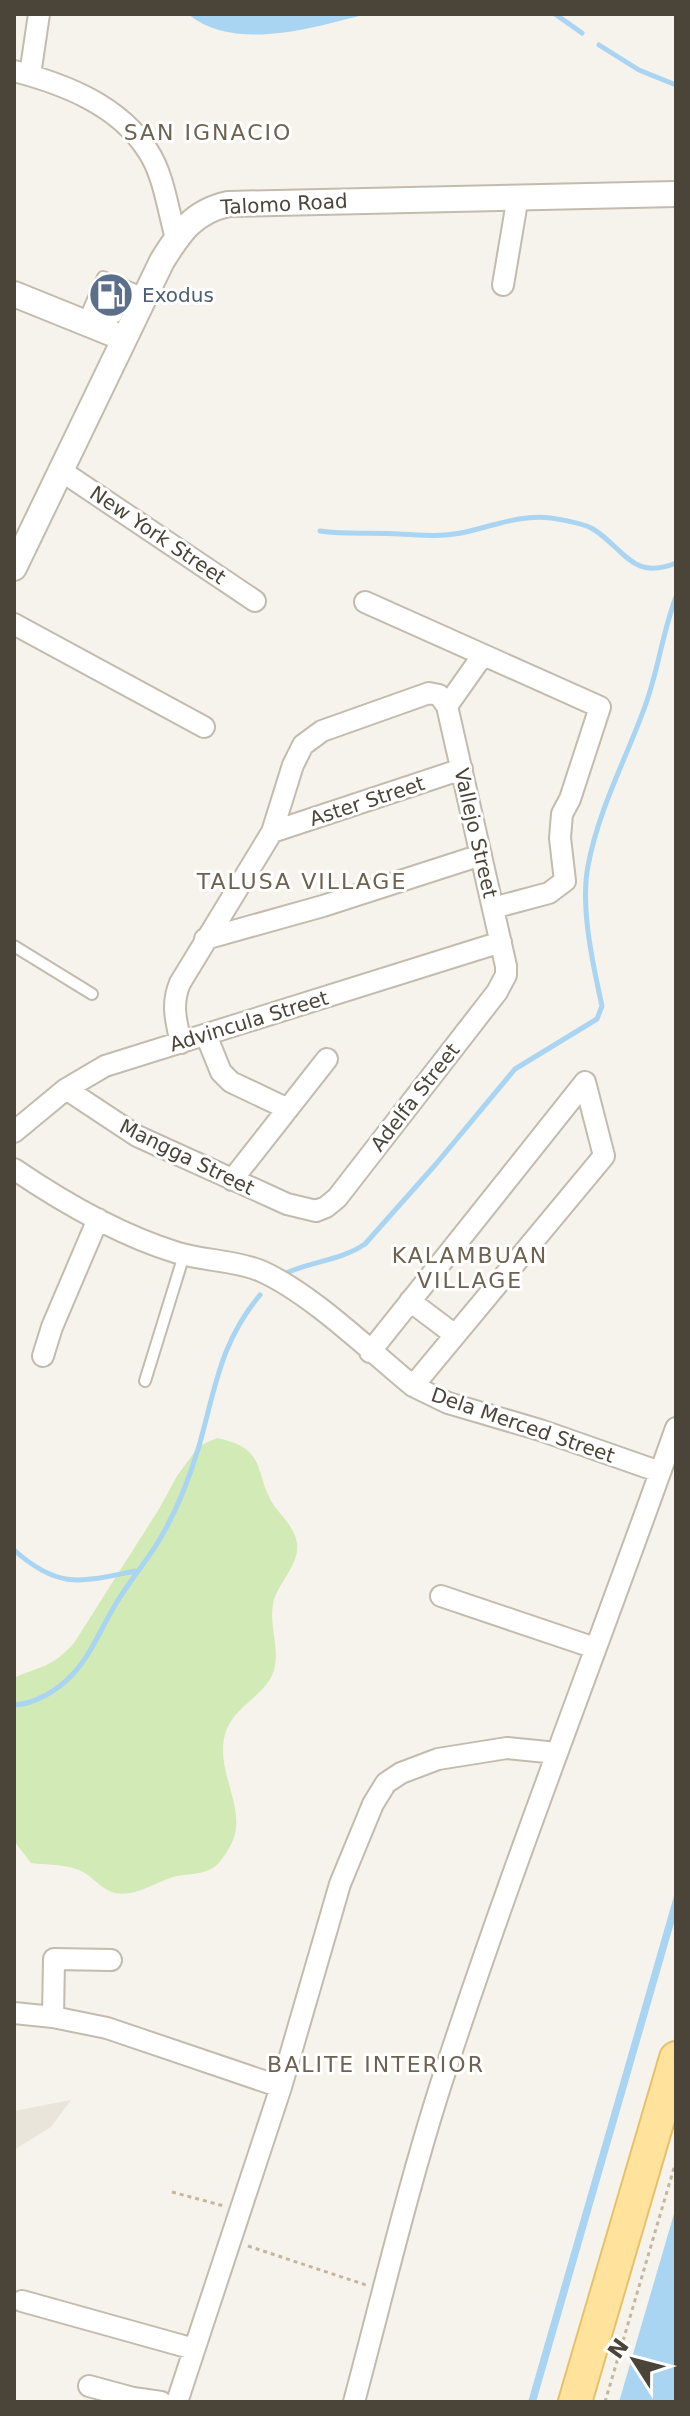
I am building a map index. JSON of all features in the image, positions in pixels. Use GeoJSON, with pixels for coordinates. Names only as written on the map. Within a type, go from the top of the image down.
{"type":"FeatureCollection","features":[{"type":"Feature","properties":{"kind":"main road"},"geometry":{"type":"LineString","coordinates":[[575,2402],[676,2058]]}},
{"type":"Feature","properties":{"kind":"street"},"geometry":{"type":"LineString","coordinates":[[39,14],[22,73],[85,95],[111,113],[138,138],[149,151],[176,238]]}},
{"type":"Feature","properties":{"kind":"street","name":"Talomo Road"},"geometry":{"type":"LineString","coordinates":[[14,568],[123,338],[137,291],[176,238],[192,220],[209,208],[228,204],[676,194]]}},
{"type":"Feature","properties":{"kind":"street"},"geometry":{"type":"LineString","coordinates":[[503,285],[518,196]]}},
{"type":"Feature","properties":{"kind":"street"},"geometry":{"type":"LineString","coordinates":[[14,294],[87,314],[123,338]]}},
{"type":"Feature","properties":{"kind":"street","name":"New York Street"},"geometry":{"type":"LineString","coordinates":[[60,470],[255,601]]}},
{"type":"Feature","properties":{"kind":"street"},"geometry":{"type":"LineString","coordinates":[[365,602],[600,707],[570,799],[562,814],[560,838],[565,881],[549,893],[493,908]]}},
{"type":"Feature","properties":{"kind":"street"},"geometry":{"type":"LineString","coordinates":[[14,624],[204,727]]}},
{"type":"Feature","properties":{"kind":"street"},"geometry":{"type":"LineString","coordinates":[[181,1043],[174,997],[205,939],[272,832],[293,765],[303,745],[310,738],[429,693],[443,700],[460,691],[483,655]]}},
{"type":"Feature","properties":{"kind":"street","name":"Vallejo Street"},"geometry":{"type":"LineString","coordinates":[[443,700],[462,769],[506,975]]}},
{"type":"Feature","properties":{"kind":"street","name":"Aster Street"},"geometry":{"type":"LineString","coordinates":[[272,832],[462,769]]}},
{"type":"Feature","properties":{"kind":"street"},"geometry":{"type":"LineString","coordinates":[[205,939],[323,906],[481,855]]}},
{"type":"Feature","properties":{"kind":"street","name":"Advincula Street"},"geometry":{"type":"LineString","coordinates":[[14,1132],[66,1089],[105,1066],[501,942]]}},
{"type":"Feature","properties":{"kind":"street","name":"Adelfa Street"},"geometry":{"type":"LineString","coordinates":[[316,1211],[337,1198],[497,992],[506,975]]}},
{"type":"Feature","properties":{"kind":"street"},"geometry":{"type":"LineString","coordinates":[[206,1035],[221,1072],[231,1082],[288,1109]]}},
{"type":"Feature","properties":{"kind":"street"},"geometry":{"type":"LineString","coordinates":[[232,1180],[327,1059]]}},
{"type":"Feature","properties":{"kind":"street"},"geometry":{"type":"LineString","coordinates":[[370,1352],[585,1082],[604,1156],[413,1386]]}},
{"type":"Feature","properties":{"kind":"street","name":"Mangga Street"},"geometry":{"type":"LineString","coordinates":[[66,1089],[137,1136],[287,1204],[316,1211]]}},
{"type":"Feature","properties":{"kind":"street","name":"Dela Merced Street"},"geometry":{"type":"LineString","coordinates":[[14,1169],[67,1204],[132,1236],[184,1255],[230,1261],[264,1273],[298,1293],[413,1386],[448,1403],[540,1430],[660,1472]]}},
{"type":"Feature","properties":{"kind":"street"},"geometry":{"type":"LineString","coordinates":[[43,1356],[52,1327],[98,1219]]}},
{"type":"Feature","properties":{"kind":"street"},"geometry":{"type":"LineString","coordinates":[[410,1301],[455,1335]]}},
{"type":"Feature","properties":{"kind":"street"},"geometry":{"type":"LineString","coordinates":[[354,2402],[410,2188],[441,2085],[557,1753],[676,1428]]}},
{"type":"Feature","properties":{"kind":"street"},"geometry":{"type":"LineString","coordinates":[[441,1596],[595,1648]]}},
{"type":"Feature","properties":{"kind":"street"},"geometry":{"type":"LineString","coordinates":[[177,2402],[281,2087],[340,1884],[363,1824],[386,1783],[401,1773],[438,1759],[489,1750],[507,1748],[557,1753]]}},
{"type":"Feature","properties":{"kind":"street"},"geometry":{"type":"LineString","coordinates":[[53,2017],[54,1959],[111,1960]]}},
{"type":"Feature","properties":{"kind":"street"},"geometry":{"type":"LineString","coordinates":[[14,2013],[107,2028],[281,2087]]}},
{"type":"Feature","properties":{"kind":"street"},"geometry":{"type":"LineString","coordinates":[[22,2301],[194,2349]]}},
{"type":"Feature","properties":{"kind":"street"},"geometry":{"type":"LineString","coordinates":[[89,2386],[161,2402]]}},
{"type":"Feature","properties":{"kind":"lane"},"geometry":{"type":"LineString","coordinates":[[103,277],[137,291],[116,317],[87,314],[103,277]]}},
{"type":"Feature","properties":{"kind":"lane"},"geometry":{"type":"LineString","coordinates":[[14,946],[92,994]]}},
{"type":"Feature","properties":{"kind":"lane"},"geometry":{"type":"LineString","coordinates":[[145,1381],[184,1255]]}},
{"type":"Feature","properties":{"kind":"path"},"geometry":{"type":"LineString","coordinates":[[605,2402],[676,2161]]}},
{"type":"Feature","properties":{"kind":"path"},"geometry":{"type":"LineString","coordinates":[[172,2192],[239,2210]]}},
{"type":"Feature","properties":{"kind":"path"},"geometry":{"type":"LineString","coordinates":[[229,2240],[383,2291]]}},
{"type":"Feature","properties":{"kind":"shaded area"},"geometry":{"type":"Polygon","coordinates":[[[71,2100],[51,2127],[14,2150],[14,2111],[71,2100]]]}},
{"type":"Feature","properties":{"kind":"green space"},"geometry":{"type":"Polygon","coordinates":[[[217,1438],[234,1443],[253,1456],[268,1495],[296,1538],[295,1559],[273,1604],[276,1662],[265,1687],[237,1714],[226,1731],[224,1761],[236,1820],[235,1834],[223,1858],[205,1872],[173,1877],[130,1893],[115,1893],[79,1870],[31,1863],[14,1841],[14,1678],[52,1662],[74,1643],[177,1476],[199,1446],[217,1438]]]}},
{"type":"Feature","properties":{"kind":"water"},"geometry":{"type":"Polygon","coordinates":[[[188,14],[367,14],[299,30],[251,35],[207,26],[188,14]]]}},
{"type":"Feature","properties":{"kind":"water"},"geometry":{"type":"Polygon","coordinates":[[[676,1889],[676,1916],[536,2402],[528,2402],[676,1889]]]}},
{"type":"Feature","properties":{"kind":"water"},"geometry":{"type":"Polygon","coordinates":[[[676,2207],[676,2402],[619,2402],[676,2207]]]}},
{"type":"Feature","properties":{"kind":"building","name":"Exodus"},"geometry":{"type":"Polygon","coordinates":[[[109,283],[122,288],[114,307],[101,301],[109,283]]]}},
{"type":"Feature","properties":{"kind":"waterway"},"geometry":{"type":"LineString","coordinates":[[555,14],[582,33]]}},
{"type":"Feature","properties":{"kind":"waterway"},"geometry":{"type":"LineString","coordinates":[[599,45],[639,70],[676,85]]}},
{"type":"Feature","properties":{"kind":"waterway"},"geometry":{"type":"LineString","coordinates":[[320,531],[446,535],[517,519],[551,518],[593,529],[639,565],[661,568],[676,563]]}},
{"type":"Feature","properties":{"kind":"waterway"},"geometry":{"type":"LineString","coordinates":[[284,1274],[346,1254],[365,1244],[515,1069],[597,1019],[602,1006],[587,918],[588,866],[605,806],[649,695],[676,597]]}},
{"type":"Feature","properties":{"kind":"waterway"},"geometry":{"type":"LineString","coordinates":[[14,1705],[46,1695],[72,1675],[162,1535],[191,1472],[227,1349],[260,1295]]}},
{"type":"Feature","properties":{"kind":"waterway"},"geometry":{"type":"LineString","coordinates":[[14,1550],[44,1572],[71,1580],[135,1571]]}},
{"type":"Feature","properties":{"kind":"place","name":"Exodus"},"geometry":{"type":"Point","coordinates":[111,295]}},
{"type":"Feature","properties":{"kind":"district","name":"SAN IGNACIO"},"geometry":{"type":"Point","coordinates":[208,132]}},
{"type":"Feature","properties":{"kind":"district","name":"TALUSA VILLAGE"},"geometry":{"type":"Point","coordinates":[302,881]}},
{"type":"Feature","properties":{"kind":"district","name":"KALAMBUAN VILLAGE"},"geometry":{"type":"Point","coordinates":[470,1268]}},
{"type":"Feature","properties":{"kind":"district","name":"BALITE INTERIOR"},"geometry":{"type":"Point","coordinates":[376,2064]}}]}
